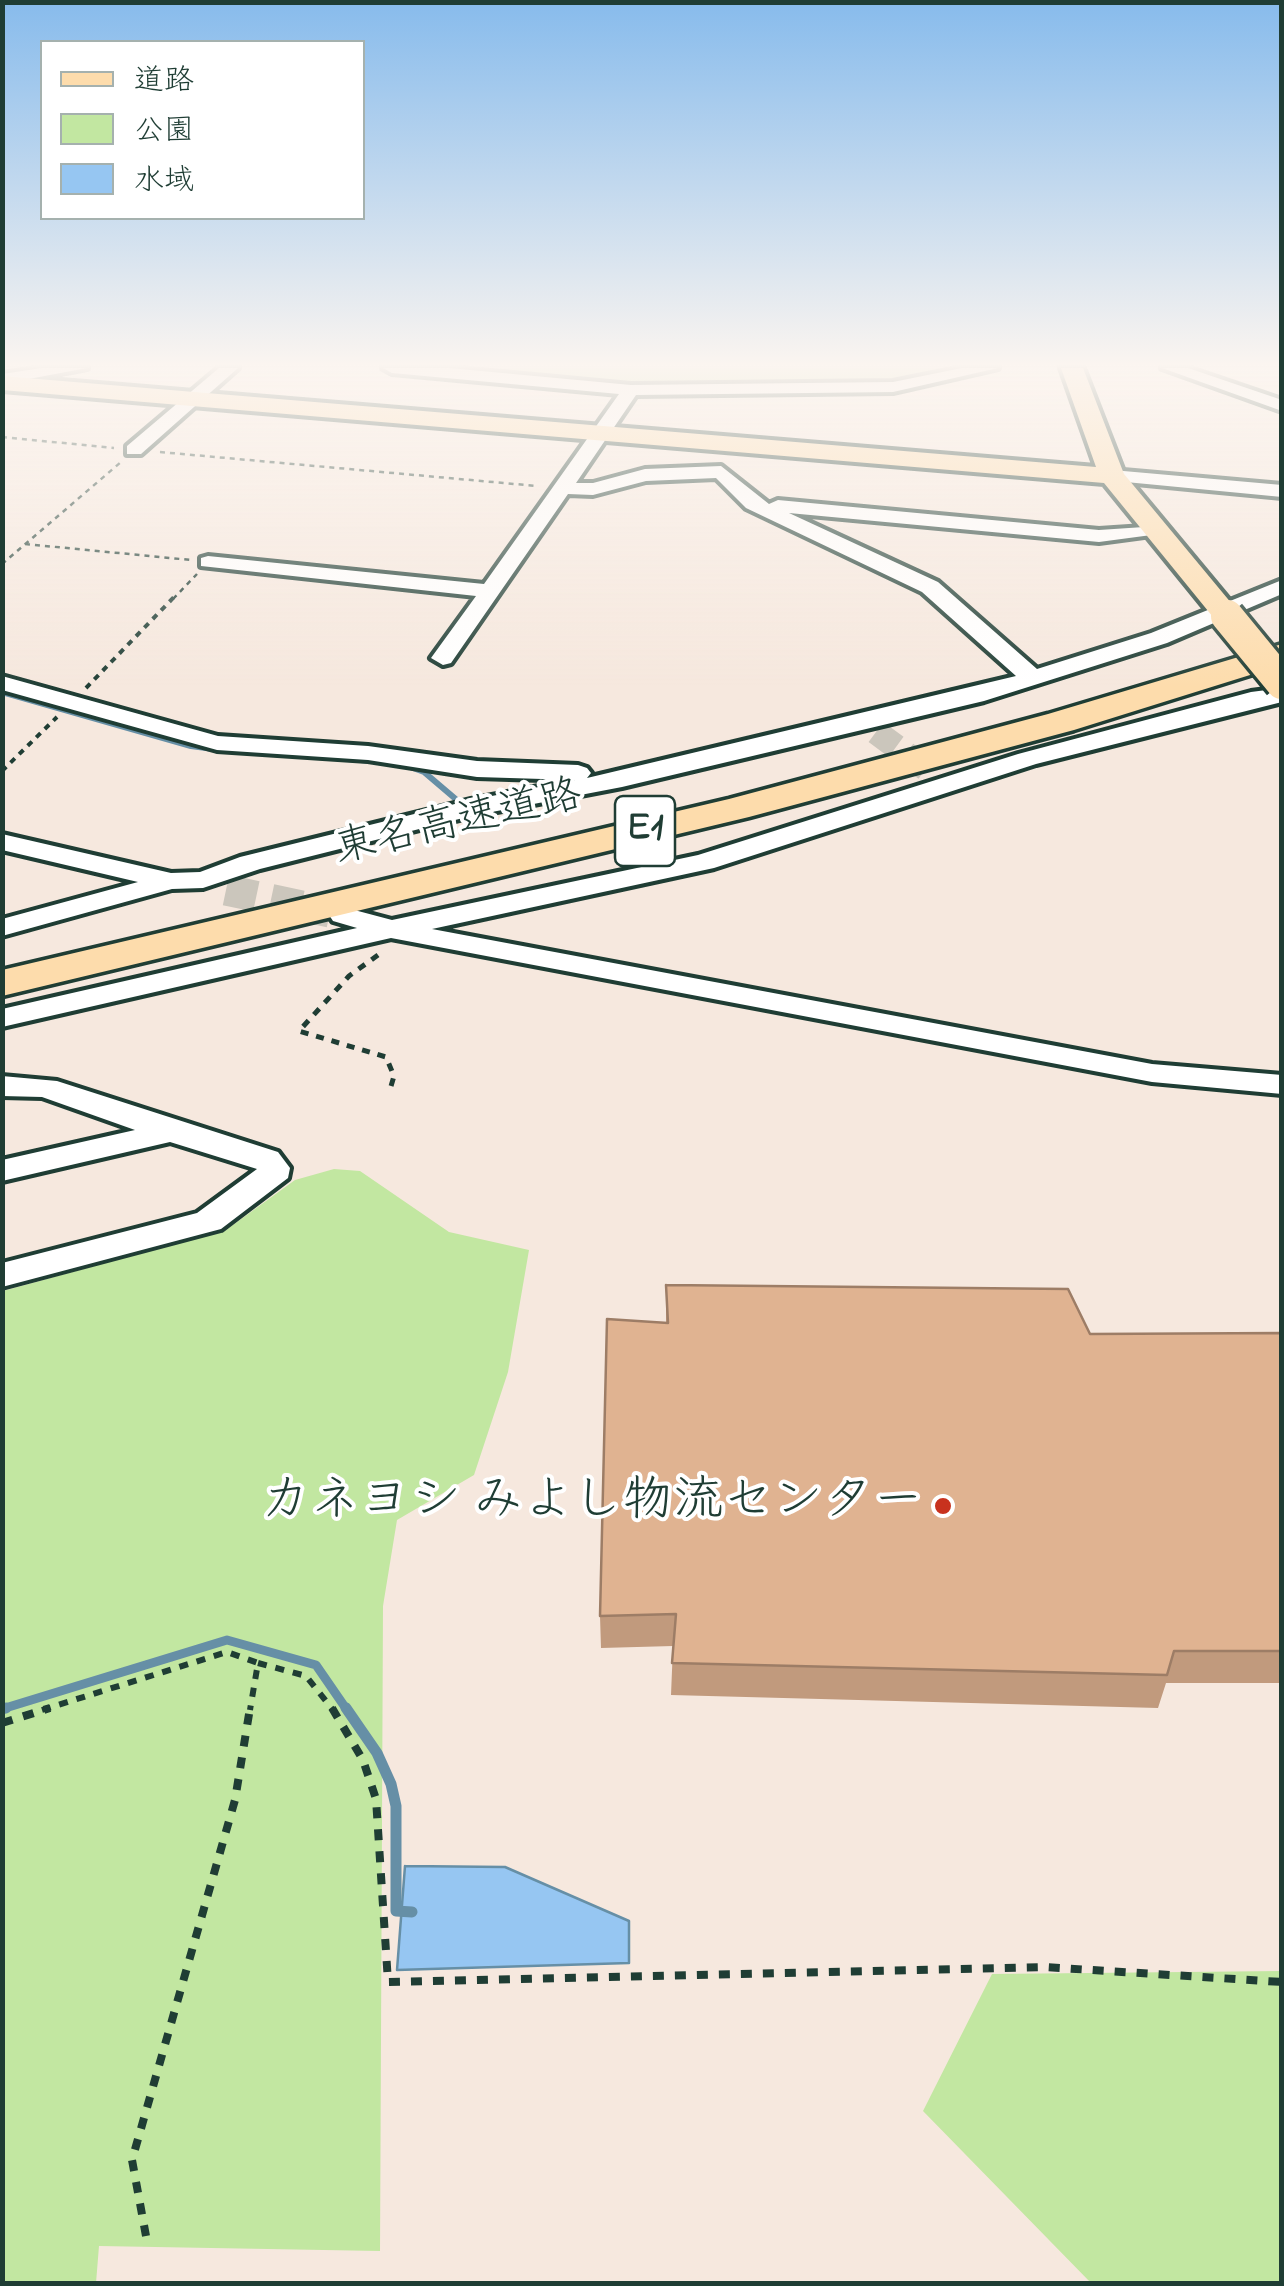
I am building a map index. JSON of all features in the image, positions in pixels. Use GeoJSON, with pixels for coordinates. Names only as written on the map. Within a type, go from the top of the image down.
{"type":"FeatureCollection","features":[{"type":"Feature","properties":{"kind":"highway","name":"東名高速道路"},"geometry":{"type":"LineString","coordinates":[[2,960],[734,787],[1038,706],[1282,632]]}},
{"type":"Feature","properties":{"kind":"highway","name":"東名高速道路"},"geometry":{"type":"LineString","coordinates":[[2,983],[754,805],[1061,722],[1282,654]]}},
{"type":"Feature","properties":{"kind":"main road"},"geometry":{"type":"LineString","coordinates":[[1097,475],[1112,476],[1152,530],[1282,683]]}},
{"type":"Feature","properties":{"kind":"street"},"geometry":{"type":"LineString","coordinates":[[442,658],[571,475]]}},
{"type":"Feature","properties":{"kind":"street"},"geometry":{"type":"LineString","coordinates":[[562,488],[593,489],[653,475]]}},
{"type":"Feature","properties":{"kind":"street"},"geometry":{"type":"LineString","coordinates":[[724,475],[753,504],[930,587],[1034,680]]}},
{"type":"Feature","properties":{"kind":"street"},"geometry":{"type":"LineString","coordinates":[[1112,476],[1282,492]]}},
{"type":"Feature","properties":{"kind":"street"},"geometry":{"type":"LineString","coordinates":[[753,504],[1099,536],[1152,530]]}},
{"type":"Feature","properties":{"kind":"street"},"geometry":{"type":"LineString","coordinates":[[208,562],[492,592]]}},
{"type":"Feature","properties":{"kind":"street"},"geometry":{"type":"LineString","coordinates":[[2,842],[171,881],[215,885],[250,863],[471,808],[872,728],[1159,638],[1282,586]]}},
{"type":"Feature","properties":{"kind":"street"},"geometry":{"type":"LineString","coordinates":[[2,683],[217,743],[622,779]]}},
{"type":"Feature","properties":{"kind":"street"},"geometry":{"type":"LineString","coordinates":[[2,1018],[148,982],[399,931],[704,862],[939,778],[1259,697],[1282,696]]}},
{"type":"Feature","properties":{"kind":"street"},"geometry":{"type":"LineString","coordinates":[[2,928],[171,881]]}},
{"type":"Feature","properties":{"kind":"street"},"geometry":{"type":"LineString","coordinates":[[342,915],[399,931],[1152,1072],[1282,1085]]}},
{"type":"Feature","properties":{"kind":"street"},"geometry":{"type":"LineString","coordinates":[[2,1086],[46,1088],[171,1132],[266,1158],[274,1168],[271,1178],[209,1221],[2,1275]]}},
{"type":"Feature","properties":{"kind":"street"},"geometry":{"type":"LineString","coordinates":[[2,1171],[171,1132]]}},
{"type":"Feature","properties":{"kind":"path"},"geometry":{"type":"LineString","coordinates":[[2,564],[105,475]]}},
{"type":"Feature","properties":{"kind":"path"},"geometry":{"type":"LineString","coordinates":[[412,475],[562,488]]}},
{"type":"Feature","properties":{"kind":"path"},"geometry":{"type":"LineString","coordinates":[[25,544],[208,562]]}},
{"type":"Feature","properties":{"kind":"path"},"geometry":{"type":"LineString","coordinates":[[2,772],[208,562]]}},
{"type":"Feature","properties":{"kind":"path"},"geometry":{"type":"LineString","coordinates":[[389,1093],[394,1076],[386,1058],[374,1050],[299,1031],[350,976],[394,942],[399,931]]}},
{"type":"Feature","properties":{"kind":"path"},"geometry":{"type":"LineString","coordinates":[[2,1723],[227,1652],[306,1676],[323,1693],[363,1760],[376,1799],[388,1982],[1044,1967],[1282,1982]]}},
{"type":"Feature","properties":{"kind":"path"},"geometry":{"type":"LineString","coordinates":[[146,2236],[132,2160],[235,1800],[258,1663]]}},
{"type":"Feature","properties":{"kind":"green space"},"geometry":{"type":"Polygon","coordinates":[[[334,1169],[360,1171],[449,1232],[529,1250],[508,1372],[474,1475],[397,1520],[383,1606],[380,2251],[99,2246],[96,2283],[3,2283],[3,1291],[226,1230],[295,1180],[334,1169]]]}},
{"type":"Feature","properties":{"kind":"green space"},"geometry":{"type":"Polygon","coordinates":[[[1281,1971],[1281,2283],[1091,2283],[923,2111],[992,1974],[1281,1971]]]}},
{"type":"Feature","properties":{"kind":"water"},"geometry":{"type":"Polygon","coordinates":[[[405,1866],[505,1867],[629,1921],[629,1963],[397,1970],[405,1866]]]}},
{"type":"Feature","properties":{"kind":"building","name":"カネヨシ みよし物流センター"},"geometry":{"type":"Polygon","coordinates":[[[666,1285],[1068,1289],[1090,1334],[1282,1333],[1282,1651],[1174,1651],[1167,1675],[672,1663],[676,1614],[600,1616],[607,1319],[668,1323],[666,1285]]]}},
{"type":"Feature","properties":{"kind":"waterway"},"geometry":{"type":"LineString","coordinates":[[2,692],[191,746],[221,750]]}},
{"type":"Feature","properties":{"kind":"waterway"},"geometry":{"type":"LineString","coordinates":[[285,754],[386,762]]}},
{"type":"Feature","properties":{"kind":"waterway"},"geometry":{"type":"LineString","coordinates":[[405,765],[424,772],[458,801]]}},
{"type":"Feature","properties":{"kind":"waterway"},"geometry":{"type":"LineString","coordinates":[[6,1708],[2,1709],[227,1640],[316,1665],[347,1710]]}},
{"type":"Feature","properties":{"kind":"waterway"},"geometry":{"type":"LineString","coordinates":[[346,1708],[377,1753],[391,1784],[396,1806],[396,1911],[412,1912]]}},
{"type":"Feature","properties":{"kind":"tunnel"},"geometry":{"type":"LineString","coordinates":[[876,732],[929,771]]}},
{"type":"Feature","properties":{"kind":"tunnel"},"geometry":{"type":"LineString","coordinates":[[226,890],[330,912]]}},
{"type":"Feature","properties":{"kind":"place","name":"カネヨシ みよし物流センター"},"geometry":{"type":"Point","coordinates":[943,1506]}}]}
